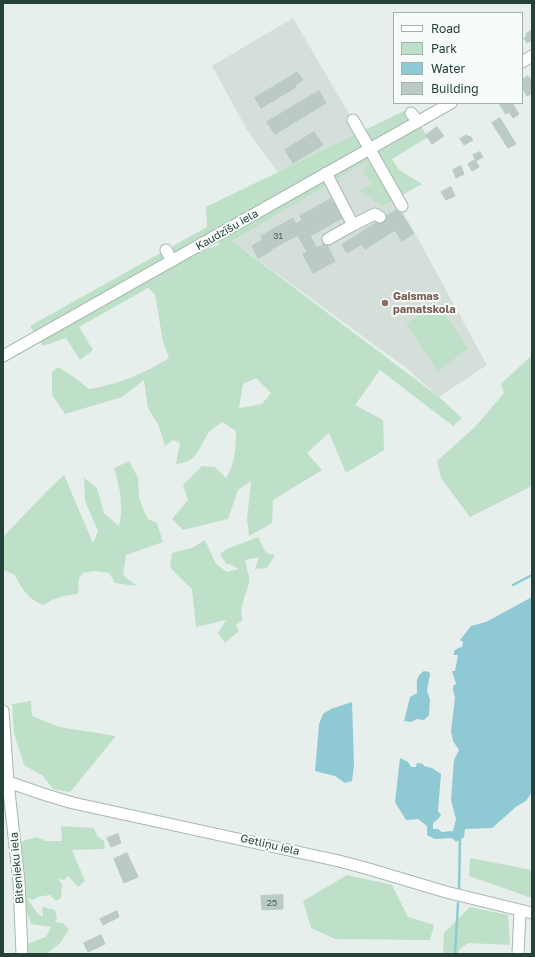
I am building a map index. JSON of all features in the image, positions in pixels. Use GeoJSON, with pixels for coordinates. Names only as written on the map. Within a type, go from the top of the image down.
{"type":"FeatureCollection","features":[{"type":"Feature","properties":{"kind":"street"},"geometry":{"type":"LineString","coordinates":[[523,61],[532,56]]}},
{"type":"Feature","properties":{"kind":"street","name":"Kaudzīšu iela"},"geometry":{"type":"LineString","coordinates":[[4,353],[172,261],[369,148],[449,104]]}},
{"type":"Feature","properties":{"kind":"street"},"geometry":{"type":"LineString","coordinates":[[411,113],[418,122]]}},
{"type":"Feature","properties":{"kind":"street"},"geometry":{"type":"LineString","coordinates":[[353,120],[402,206]]}},
{"type":"Feature","properties":{"kind":"street"},"geometry":{"type":"LineString","coordinates":[[326,173],[353,225]]}},
{"type":"Feature","properties":{"kind":"street"},"geometry":{"type":"LineString","coordinates":[[328,239],[374,214],[380,217]]}},
{"type":"Feature","properties":{"kind":"street"},"geometry":{"type":"LineString","coordinates":[[166,250],[172,261]]}},
{"type":"Feature","properties":{"kind":"street","name":"Bitenieku iela"},"geometry":{"type":"LineString","coordinates":[[3,711],[8,782],[19,882],[22,954]]}},
{"type":"Feature","properties":{"kind":"street","name":"Getliņu iela"},"geometry":{"type":"LineString","coordinates":[[8,782],[73,803],[331,859],[469,898],[532,913]]}},
{"type":"Feature","properties":{"kind":"street"},"geometry":{"type":"LineString","coordinates":[[518,954],[520,911]]}},
{"type":"Feature","properties":{"kind":"shaded area"},"geometry":{"type":"Polygon","coordinates":[[[293,18],[363,138],[286,183],[247,130],[212,66],[293,18]]]}},
{"type":"Feature","properties":{"kind":"shaded area","name":"Gaismas pamatskola"},"geometry":{"type":"Polygon","coordinates":[[[371,158],[416,235],[487,365],[439,397],[405,367],[232,241],[371,158]]]}},
{"type":"Feature","properties":{"kind":"green space"},"geometry":{"type":"Polygon","coordinates":[[[408,109],[428,137],[392,159],[399,170],[422,184],[382,206],[360,191],[374,183],[362,174],[371,159],[232,241],[439,397],[462,418],[453,426],[380,370],[355,405],[383,420],[384,450],[346,473],[329,433],[307,453],[322,470],[273,500],[272,523],[249,536],[247,519],[251,481],[238,490],[228,519],[183,530],[172,519],[188,500],[183,485],[202,466],[215,467],[226,478],[233,461],[236,431],[222,422],[208,433],[193,458],[183,463],[176,464],[180,443],[173,440],[165,446],[159,426],[148,408],[144,380],[122,397],[65,414],[52,395],[52,372],[58,367],[89,389],[110,385],[130,378],[151,369],[169,358],[163,342],[155,294],[148,288],[79,327],[93,350],[80,360],[66,338],[43,346],[30,326],[207,227],[206,207],[408,109]],[[220,232],[193,245],[201,251],[219,245],[220,232]],[[256,378],[243,384],[239,408],[262,404],[271,393],[256,378]]]}},
{"type":"Feature","properties":{"kind":"green space"},"geometry":{"type":"Polygon","coordinates":[[[437,303],[468,349],[437,371],[406,324],[437,303]]]}},
{"type":"Feature","properties":{"kind":"green space"},"geometry":{"type":"Polygon","coordinates":[[[532,355],[532,486],[470,517],[441,478],[437,461],[475,427],[504,393],[501,384],[532,355]]]}},
{"type":"Feature","properties":{"kind":"green space"},"geometry":{"type":"Polygon","coordinates":[[[129,461],[138,478],[139,497],[143,509],[148,519],[157,523],[163,542],[126,555],[123,575],[137,586],[115,583],[109,573],[95,571],[83,573],[79,578],[78,594],[60,597],[43,605],[38,603],[23,589],[15,575],[4,570],[3,537],[64,475],[93,543],[98,531],[85,501],[84,478],[97,488],[104,513],[119,526],[121,497],[114,468],[129,461]]]}},
{"type":"Feature","properties":{"kind":"green space"},"geometry":{"type":"Polygon","coordinates":[[[258,537],[266,553],[275,555],[267,568],[255,569],[259,557],[245,560],[249,580],[242,605],[243,620],[236,625],[239,631],[225,643],[218,633],[226,620],[196,627],[192,589],[170,567],[172,553],[192,548],[205,540],[216,564],[227,572],[239,569],[230,564],[226,564],[220,554],[227,549],[258,537]]]}},
{"type":"Feature","properties":{"kind":"green space"},"geometry":{"type":"Polygon","coordinates":[[[31,701],[32,716],[59,727],[116,736],[70,792],[53,789],[42,775],[24,765],[14,734],[12,704],[31,701]]]}},
{"type":"Feature","properties":{"kind":"green space"},"geometry":{"type":"Polygon","coordinates":[[[61,826],[94,828],[97,836],[104,841],[105,849],[72,850],[85,881],[78,887],[68,876],[64,880],[58,879],[62,884],[61,898],[56,901],[50,895],[37,897],[34,900],[27,898],[38,914],[43,917],[42,907],[55,910],[57,918],[55,922],[63,923],[69,929],[61,942],[47,954],[28,954],[27,944],[46,937],[51,927],[31,924],[21,894],[17,843],[36,837],[46,841],[62,841],[61,826]]]}},
{"type":"Feature","properties":{"kind":"green space"},"geometry":{"type":"Polygon","coordinates":[[[470,858],[532,870],[532,898],[469,876],[470,858]]]}},
{"type":"Feature","properties":{"kind":"green space"},"geometry":{"type":"Polygon","coordinates":[[[347,875],[392,885],[408,917],[434,925],[430,940],[335,939],[311,928],[303,901],[347,875]]]}},
{"type":"Feature","properties":{"kind":"green space"},"geometry":{"type":"Polygon","coordinates":[[[470,907],[508,915],[510,945],[468,943],[459,950],[458,954],[443,954],[444,933],[470,907]]]}},
{"type":"Feature","properties":{"kind":"water"},"geometry":{"type":"Polygon","coordinates":[[[532,597],[532,792],[526,801],[517,806],[492,828],[465,829],[464,837],[456,842],[452,838],[435,839],[427,835],[427,826],[418,819],[406,820],[395,802],[400,758],[408,762],[411,767],[416,767],[417,763],[423,764],[424,766],[432,768],[441,774],[438,811],[441,815],[433,823],[433,829],[438,829],[442,832],[453,831],[456,819],[451,800],[454,760],[459,750],[453,741],[451,731],[455,698],[453,686],[456,684],[452,671],[455,671],[458,655],[454,655],[454,651],[462,647],[463,642],[460,640],[471,626],[486,622],[532,597]]]}},
{"type":"Feature","properties":{"kind":"water"},"geometry":{"type":"Polygon","coordinates":[[[424,671],[429,672],[430,674],[427,691],[430,699],[429,715],[424,720],[417,719],[411,722],[404,721],[410,697],[417,693],[418,678],[424,671]]]}},
{"type":"Feature","properties":{"kind":"water"},"geometry":{"type":"Polygon","coordinates":[[[352,702],[354,765],[352,781],[345,783],[335,776],[315,771],[319,724],[323,714],[331,709],[352,702]]]}},
{"type":"Feature","properties":{"kind":"building"},"geometry":{"type":"Polygon","coordinates":[[[532,30],[532,40],[527,43],[524,38],[527,36],[526,34],[532,30]]]}},
{"type":"Feature","properties":{"kind":"building"},"geometry":{"type":"Polygon","coordinates":[[[297,72],[303,80],[295,85],[290,77],[297,72]]]}},
{"type":"Feature","properties":{"kind":"building"},"geometry":{"type":"Polygon","coordinates":[[[528,76],[532,82],[532,93],[527,96],[523,89],[523,79],[528,76]]]}},
{"type":"Feature","properties":{"kind":"building"},"geometry":{"type":"Polygon","coordinates":[[[290,77],[296,87],[261,108],[255,98],[290,77]]]}},
{"type":"Feature","properties":{"kind":"building"},"geometry":{"type":"Polygon","coordinates":[[[319,91],[326,103],[275,134],[267,122],[319,91]]]}},
{"type":"Feature","properties":{"kind":"building"},"geometry":{"type":"Polygon","coordinates":[[[500,104],[513,104],[519,114],[513,118],[509,112],[506,114],[500,104]]]}},
{"type":"Feature","properties":{"kind":"building"},"geometry":{"type":"Polygon","coordinates":[[[500,118],[516,144],[508,148],[492,123],[500,118]]]}},
{"type":"Feature","properties":{"kind":"building"},"geometry":{"type":"Polygon","coordinates":[[[437,127],[444,136],[432,144],[426,135],[437,127]]]}},
{"type":"Feature","properties":{"kind":"building"},"geometry":{"type":"Polygon","coordinates":[[[314,132],[323,145],[293,163],[285,150],[314,132]]]}},
{"type":"Feature","properties":{"kind":"building"},"geometry":{"type":"Polygon","coordinates":[[[467,135],[473,140],[464,145],[460,139],[467,135]]]}},
{"type":"Feature","properties":{"kind":"building"},"geometry":{"type":"Polygon","coordinates":[[[480,152],[483,157],[476,161],[473,155],[480,152]]]}},
{"type":"Feature","properties":{"kind":"building"},"geometry":{"type":"Polygon","coordinates":[[[475,160],[479,167],[472,171],[468,164],[475,160]]]}},
{"type":"Feature","properties":{"kind":"building"},"geometry":{"type":"Polygon","coordinates":[[[461,166],[464,174],[456,178],[453,170],[461,166]]]}},
{"type":"Feature","properties":{"kind":"building"},"geometry":{"type":"Polygon","coordinates":[[[451,187],[455,196],[446,200],[441,192],[451,187]]]}},
{"type":"Feature","properties":{"kind":"building"},"geometry":{"type":"Polygon","coordinates":[[[331,199],[333,203],[336,201],[340,208],[337,210],[342,218],[310,236],[317,248],[326,243],[335,261],[313,273],[303,254],[307,252],[298,235],[258,258],[252,246],[263,240],[261,236],[293,218],[296,224],[302,220],[300,216],[331,199]]]}},
{"type":"Feature","properties":{"kind":"building"},"geometry":{"type":"Polygon","coordinates":[[[398,209],[414,233],[402,241],[395,230],[365,249],[362,244],[347,253],[342,245],[398,209]]]}},
{"type":"Feature","properties":{"kind":"building"},"geometry":{"type":"Polygon","coordinates":[[[118,834],[121,843],[111,847],[107,838],[118,834]]]}},
{"type":"Feature","properties":{"kind":"building"},"geometry":{"type":"Polygon","coordinates":[[[127,853],[138,877],[124,883],[114,859],[127,853]]]}},
{"type":"Feature","properties":{"kind":"building"},"geometry":{"type":"Polygon","coordinates":[[[283,895],[283,909],[262,910],[261,896],[283,895]]]}},
{"type":"Feature","properties":{"kind":"building"},"geometry":{"type":"Polygon","coordinates":[[[117,911],[119,917],[103,925],[100,919],[117,911]]]}},
{"type":"Feature","properties":{"kind":"building"},"geometry":{"type":"Polygon","coordinates":[[[101,935],[105,944],[88,952],[84,943],[101,935]]]}},
{"type":"Feature","properties":{"kind":"waterway"},"geometry":{"type":"LineString","coordinates":[[513,585],[532,575]]}},
{"type":"Feature","properties":{"kind":"waterway"},"geometry":{"type":"LineString","coordinates":[[459,889],[460,838]]}},
{"type":"Feature","properties":{"kind":"waterway"},"geometry":{"type":"LineString","coordinates":[[455,954],[458,903]]}},
{"type":"Feature","properties":{"kind":"place","name":"Gaismas pamatskola"},"geometry":{"type":"Point","coordinates":[385,303]}}]}
